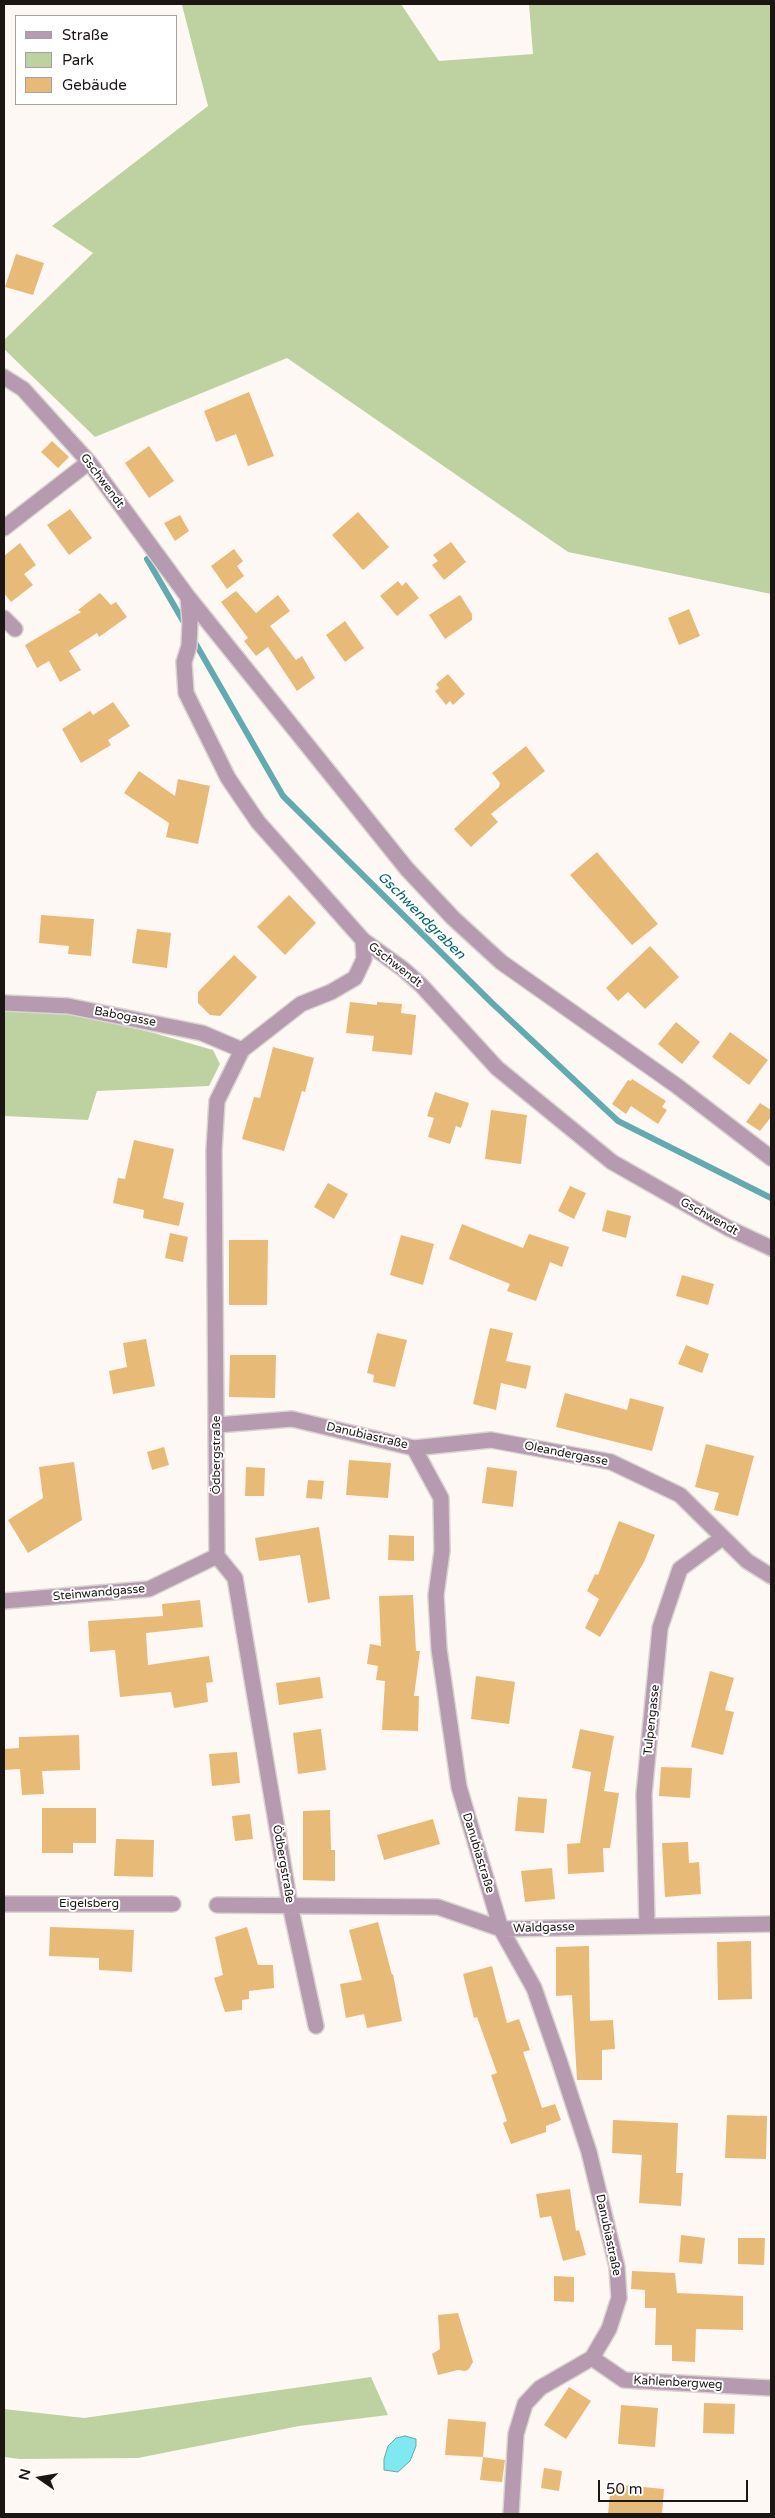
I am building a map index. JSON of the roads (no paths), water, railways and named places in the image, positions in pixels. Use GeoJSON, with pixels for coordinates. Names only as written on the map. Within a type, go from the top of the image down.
{"type":"FeatureCollection","features":[{"type":"Feature","properties":{"kind":"street","name":"Gschwendt"},"geometry":{"type":"LineString","coordinates":[[4,377],[23,389],[90,462],[188,597],[407,869],[477,942],[559,1005],[677,1086],[771,1158]]}},
{"type":"Feature","properties":{"kind":"street"},"geometry":{"type":"LineString","coordinates":[[4,528],[90,462]]}},
{"type":"Feature","properties":{"kind":"street","name":"Gschwendt"},"geometry":{"type":"LineString","coordinates":[[188,597],[189,646],[184,662],[186,694],[228,778],[258,822],[363,940],[404,969],[421,985],[497,1068],[612,1162],[728,1228],[771,1248]]}},
{"type":"Feature","properties":{"kind":"street","name":"Ödbergstraße"},"geometry":{"type":"LineString","coordinates":[[316,2026],[290,1905],[235,1578],[217,1556],[214,1150],[217,1101],[242,1050],[301,1004],[331,992],[355,978],[364,959],[363,940]]}},
{"type":"Feature","properties":{"kind":"street","name":"Babogasse"},"geometry":{"type":"LineString","coordinates":[[4,1003],[68,1006],[202,1033],[242,1050]]}},
{"type":"Feature","properties":{"kind":"street","name":"Danubiastraße"},"geometry":{"type":"LineString","coordinates":[[217,1425],[292,1419],[414,1448],[442,1498],[442,1551],[436,1595],[439,1649],[459,1787],[501,1929],[534,1988],[550,2033],[588,2152],[617,2267],[619,2298],[610,2329],[592,2358],[540,2388],[525,2404],[516,2434],[512,2514]]}},
{"type":"Feature","properties":{"kind":"street","name":"Oleandergasse"},"geometry":{"type":"LineString","coordinates":[[414,1448],[491,1440],[611,1462],[680,1495],[747,1561],[771,1576]]}},
{"type":"Feature","properties":{"kind":"street","name":"Tulpengasse"},"geometry":{"type":"LineString","coordinates":[[648,1925],[644,1794],[660,1628],[680,1569],[722,1538]]}},
{"type":"Feature","properties":{"kind":"street","name":"Steinwandgasse"},"geometry":{"type":"LineString","coordinates":[[4,1601],[149,1589],[217,1556]]}},
{"type":"Feature","properties":{"kind":"street","name":"Eigelsberg"},"geometry":{"type":"LineString","coordinates":[[4,1904],[174,1904]]}},
{"type":"Feature","properties":{"kind":"street"},"geometry":{"type":"LineString","coordinates":[[217,1905],[290,1905]]}},
{"type":"Feature","properties":{"kind":"street","name":"Waldgasse"},"geometry":{"type":"LineString","coordinates":[[290,1905],[438,1907],[501,1929],[771,1924]]}},
{"type":"Feature","properties":{"kind":"street","name":"Kahlenbergweg"},"geometry":{"type":"LineString","coordinates":[[592,2358],[624,2380],[771,2388]]}},
{"type":"Feature","properties":{"kind":"water"},"geometry":{"type":"Polygon","coordinates":[[[405,2436],[416,2439],[416,2446],[410,2461],[398,2472],[384,2470],[384,2459],[388,2446],[396,2438],[405,2436]]]}},
{"type":"Feature","properties":{"kind":"waterway","name":"Gschwendgraben"},"geometry":{"type":"LineString","coordinates":[[147,559],[186,626]]}},
{"type":"Feature","properties":{"kind":"waterway","name":"Gschwendgraben"},"geometry":{"type":"LineString","coordinates":[[193,639],[283,796],[492,1003],[618,1121],[771,1198]]}}]}
